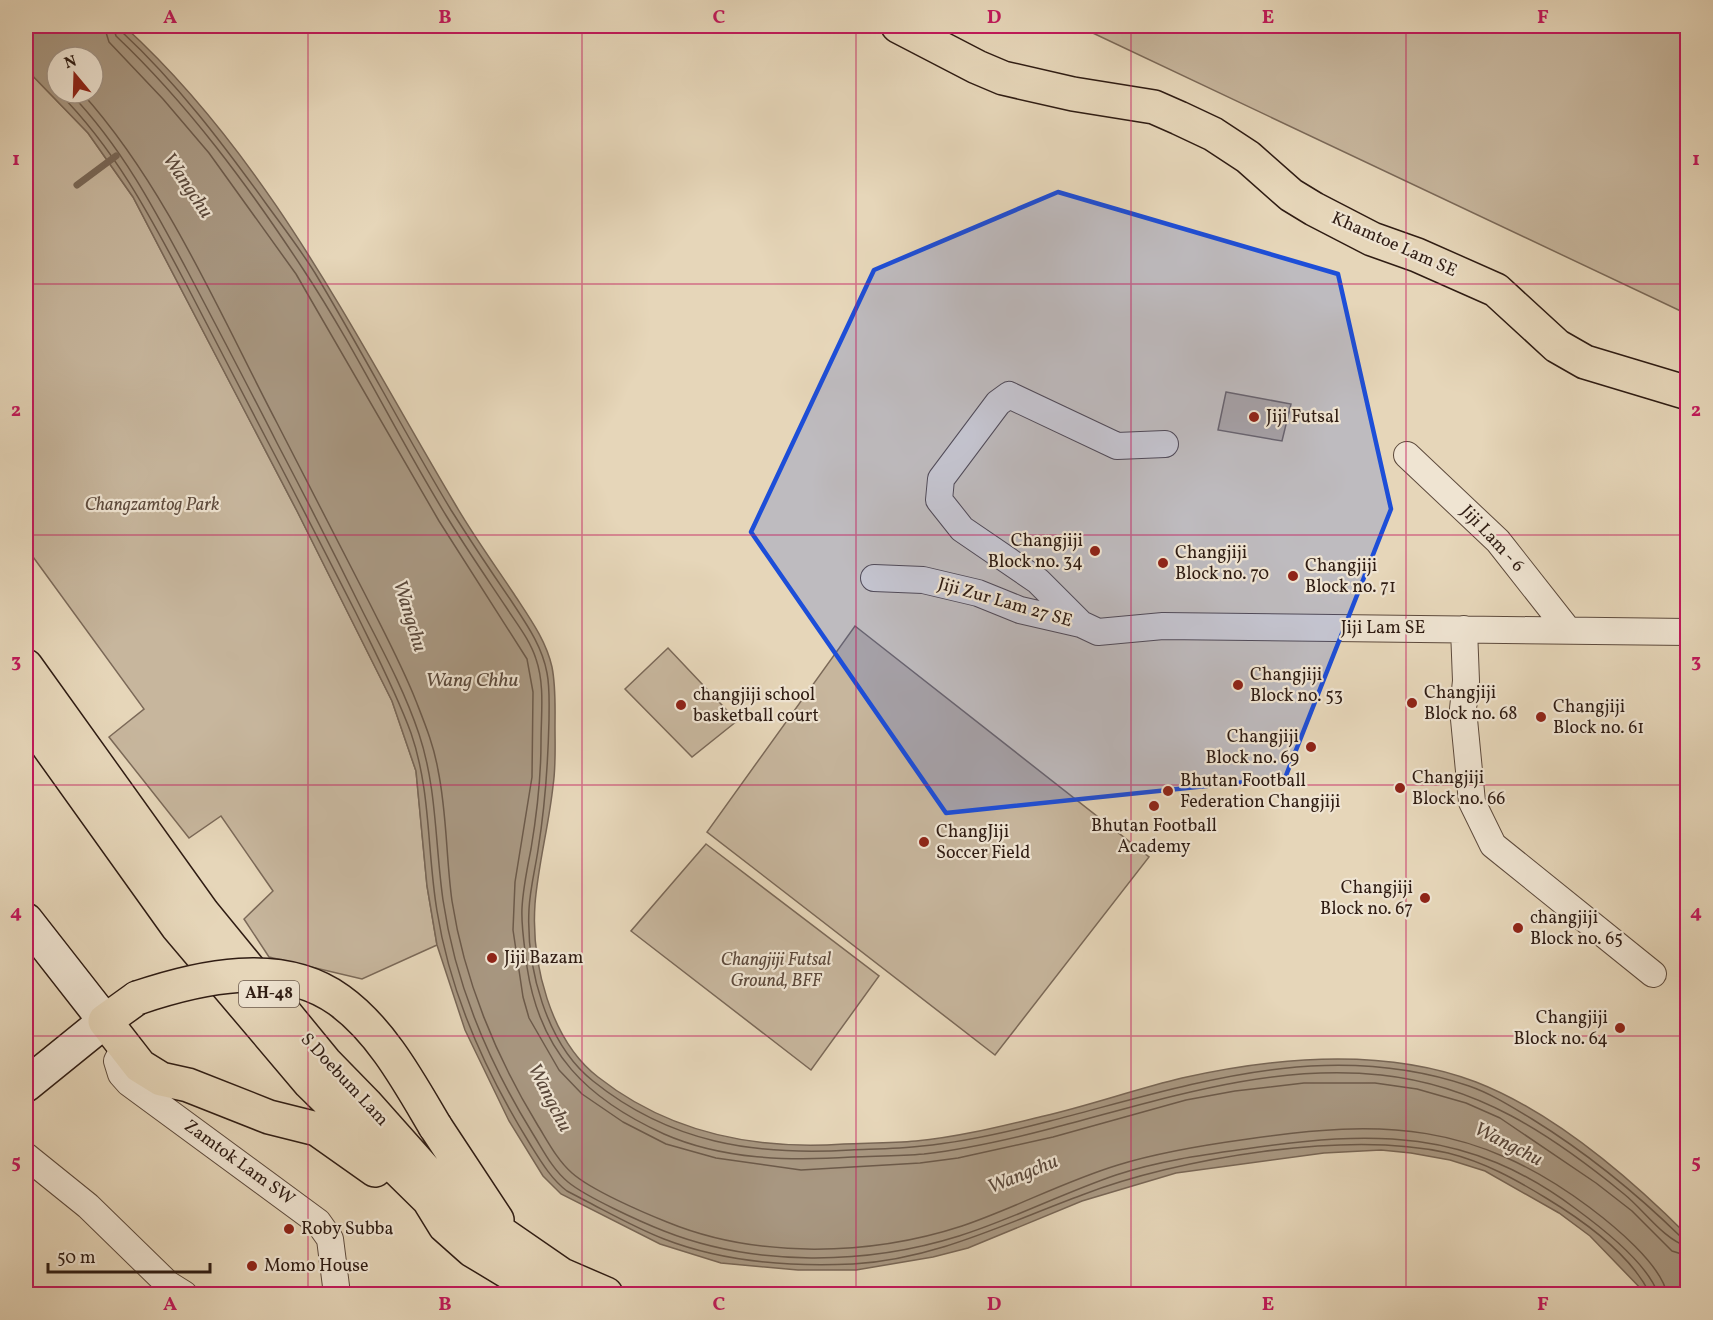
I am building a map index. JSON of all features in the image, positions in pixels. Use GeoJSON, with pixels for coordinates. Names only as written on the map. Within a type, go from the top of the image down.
{"type":"FeatureCollection","features":[{"type":"Feature","properties":{"kind":"main road","name":"Khamtoe Lam SE"},"geometry":{"type":"LineString","coordinates":[[898,26],[977,68],[1003,78],[1073,94],[1154,108],[1179,118],[1213,134],[1248,157],[1291,195],[1314,209],[1372,239],[1417,255],[1496,290],[1557,346],[1585,362],[1688,393]]}},
{"type":"Feature","properties":{"kind":"main road","name":"S Doebum Lam"},"geometry":{"type":"LineString","coordinates":[[26,666],[202,913],[325,1062],[439,1186],[498,1233],[553,1285]]}},
{"type":"Feature","properties":{"kind":"main road","name":"S Doebum Lam"},"geometry":{"type":"LineString","coordinates":[[26,715],[177,926],[310,1083],[429,1200],[445,1226],[472,1250],[553,1285],[606,1294]]}},
{"type":"Feature","properties":{"kind":"main road"},"geometry":{"type":"LineString","coordinates":[[445,1226],[345,1146],[317,1129],[269,1117],[188,1085],[161,1079],[140,1066],[105,1021],[137,998],[193,981],[234,975],[287,978],[315,986],[356,1014],[396,1062],[495,1219],[552,1262],[553,1285]]}},
{"type":"Feature","properties":{"kind":"street","name":"Jiji Zur Lam 27 SE"},"geometry":{"type":"LineString","coordinates":[[1081,624],[1038,581],[962,529],[939,500],[941,479],[998,402],[1009,395],[1117,446],[1165,444]]}},
{"type":"Feature","properties":{"kind":"street","name":"Jiji Lam - 6"},"geometry":{"type":"LineString","coordinates":[[1407,455],[1498,541],[1568,630]]}},
{"type":"Feature","properties":{"kind":"street","name":"Jiji Zur Lam 27 SE"},"geometry":{"type":"LineString","coordinates":[[874,578],[923,580],[978,593],[1020,610],[1081,624]]}},
{"type":"Feature","properties":{"kind":"street","name":"Jiji Lam SE"},"geometry":{"type":"LineString","coordinates":[[1081,624],[1098,632],[1163,626],[1688,632]]}},
{"type":"Feature","properties":{"kind":"street"},"geometry":{"type":"LineString","coordinates":[[1464,629],[1466,681],[1463,709],[1472,802],[1480,824],[1493,845],[1653,974]]}},
{"type":"Feature","properties":{"kind":"street"},"geometry":{"type":"LineString","coordinates":[[26,920],[105,1021],[26,1085]]}},
{"type":"Feature","properties":{"kind":"street","name":"Zamtok Lam SW"},"geometry":{"type":"LineString","coordinates":[[124,1048],[117,1061],[121,1074],[129,1083],[318,1221],[330,1239],[338,1294]]}},
{"type":"Feature","properties":{"kind":"street"},"geometry":{"type":"LineString","coordinates":[[26,1156],[88,1206],[168,1284],[184,1294]]}},
{"type":"Feature","properties":{"kind":"highlighted area"},"geometry":{"type":"Polygon","coordinates":[[[1058,192],[1338,274],[1391,509],[1285,778],[946,813],[751,532],[874,270],[1058,192]]]}},
{"type":"Feature","properties":{"kind":"green space"},"geometry":{"type":"Polygon","coordinates":[[[1078,26],[1687,26],[1687,314],[1078,26]]]}},
{"type":"Feature","properties":{"kind":"green space","name":"Changzamtog Park"},"geometry":{"type":"Polygon","coordinates":[[[26,69],[45,89],[45,105],[61,105],[88,133],[133,197],[297,511],[392,701],[416,771],[427,886],[437,945],[362,979],[269,957],[244,919],[273,891],[221,816],[189,838],[109,737],[144,709],[28,550],[26,551],[26,69]]]}},
{"type":"Feature","properties":{"kind":"green space","name":"Jiji Futsal"},"geometry":{"type":"Polygon","coordinates":[[[1226,392],[1291,404],[1282,441],[1218,430],[1226,392]]]}},
{"type":"Feature","properties":{"kind":"green space","name":"ChangJiji Soccer Field"},"geometry":{"type":"Polygon","coordinates":[[[855,626],[1149,857],[995,1055],[707,832],[855,626]]]}},
{"type":"Feature","properties":{"kind":"green space","name":"changjiji school basketball court"},"geometry":{"type":"Polygon","coordinates":[[[668,648],[737,721],[692,757],[625,689],[668,648]]]}},
{"type":"Feature","properties":{"kind":"green space","name":"Changjiji Futsal Ground, BFF"},"geometry":{"type":"Polygon","coordinates":[[[706,844],[879,976],[811,1070],[631,931],[706,844]]]}},
{"type":"Feature","properties":{"kind":"water","name":"Wang Chhu"},"geometry":{"type":"Polygon","coordinates":[[[26,26],[124,26],[176,78],[223,133],[307,252],[462,516],[536,629],[546,647],[553,674],[555,771],[535,904],[536,950],[547,998],[556,1021],[567,1043],[598,1077],[625,1096],[654,1112],[715,1134],[778,1144],[811,1145],[907,1142],[964,1134],[1062,1112],[1182,1078],[1255,1065],[1330,1059],[1367,1060],[1441,1071],[1476,1082],[1533,1111],[1589,1148],[1641,1191],[1687,1235],[1687,1294],[1646,1294],[1590,1236],[1559,1213],[1485,1171],[1450,1160],[1381,1150],[1324,1153],[1176,1173],[1082,1201],[968,1248],[933,1257],[856,1270],[798,1270],[721,1263],[660,1244],[561,1194],[543,1176],[509,1121],[465,1030],[437,945],[427,886],[416,771],[392,701],[297,511],[133,197],[88,133],[61,105],[105,105],[105,45],[45,45],[45,89],[26,69],[26,26]]]}},
{"type":"Feature","properties":{"kind":"waterway"},"geometry":{"type":"LineString","coordinates":[[77,185],[116,156]]}},
{"type":"Feature","properties":{"kind":"place","name":"Jiji Futsal"},"geometry":{"type":"Point","coordinates":[1254,417]}},
{"type":"Feature","properties":{"kind":"place","name":"Changjiji Block no. 34"},"geometry":{"type":"Point","coordinates":[1095,551]}},
{"type":"Feature","properties":{"kind":"place","name":"Changjiji Block no. 70"},"geometry":{"type":"Point","coordinates":[1163,563]}},
{"type":"Feature","properties":{"kind":"place","name":"Changjiji Block no. 71"},"geometry":{"type":"Point","coordinates":[1293,576]}},
{"type":"Feature","properties":{"kind":"place","name":"Changjiji Block no. 53"},"geometry":{"type":"Point","coordinates":[1238,685]}},
{"type":"Feature","properties":{"kind":"place","name":"Changjiji Block no. 68"},"geometry":{"type":"Point","coordinates":[1412,703]}},
{"type":"Feature","properties":{"kind":"place","name":"changjiji school basketball court"},"geometry":{"type":"Point","coordinates":[681,705]}},
{"type":"Feature","properties":{"kind":"place","name":"Changjiji Block no. 61"},"geometry":{"type":"Point","coordinates":[1541,717]}},
{"type":"Feature","properties":{"kind":"place","name":"Changjiji Block no. 69"},"geometry":{"type":"Point","coordinates":[1311,747]}},
{"type":"Feature","properties":{"kind":"place","name":"Changjiji Block no. 66"},"geometry":{"type":"Point","coordinates":[1400,788]}},
{"type":"Feature","properties":{"kind":"place","name":"Bhutan Football Federation Changjiji"},"geometry":{"type":"Point","coordinates":[1168,791]}},
{"type":"Feature","properties":{"kind":"place","name":"Bhutan Football Academy"},"geometry":{"type":"Point","coordinates":[1154,806]}},
{"type":"Feature","properties":{"kind":"place","name":"ChangJiji Soccer Field"},"geometry":{"type":"Point","coordinates":[924,842]}},
{"type":"Feature","properties":{"kind":"place","name":"Changjiji Block no. 67"},"geometry":{"type":"Point","coordinates":[1425,898]}},
{"type":"Feature","properties":{"kind":"place","name":"changjiji Block no. 65"},"geometry":{"type":"Point","coordinates":[1518,928]}},
{"type":"Feature","properties":{"kind":"place","name":"Jiji Bazam"},"geometry":{"type":"Point","coordinates":[492,958]}},
{"type":"Feature","properties":{"kind":"place","name":"Changjiji Block no. 64"},"geometry":{"type":"Point","coordinates":[1620,1028]}},
{"type":"Feature","properties":{"kind":"place","name":"Roby Subba"},"geometry":{"type":"Point","coordinates":[289,1229]}},
{"type":"Feature","properties":{"kind":"place","name":"Momo House"},"geometry":{"type":"Point","coordinates":[252,1266]}},
{"type":"Feature","properties":{"kind":"water label","name":"Wangchu"},"geometry":{"type":"Point","coordinates":[187,186]}},
{"type":"Feature","properties":{"kind":"water label","name":"Wangchu"},"geometry":{"type":"Point","coordinates":[409,616]}},
{"type":"Feature","properties":{"kind":"water label","name":"Wangchu"},"geometry":{"type":"Point","coordinates":[549,1098]}},
{"type":"Feature","properties":{"kind":"water label","name":"Wangchu"},"geometry":{"type":"Point","coordinates":[1508,1145]}},
{"type":"Feature","properties":{"kind":"water label","name":"Wangchu"},"geometry":{"type":"Point","coordinates":[1023,1175]}}]}
